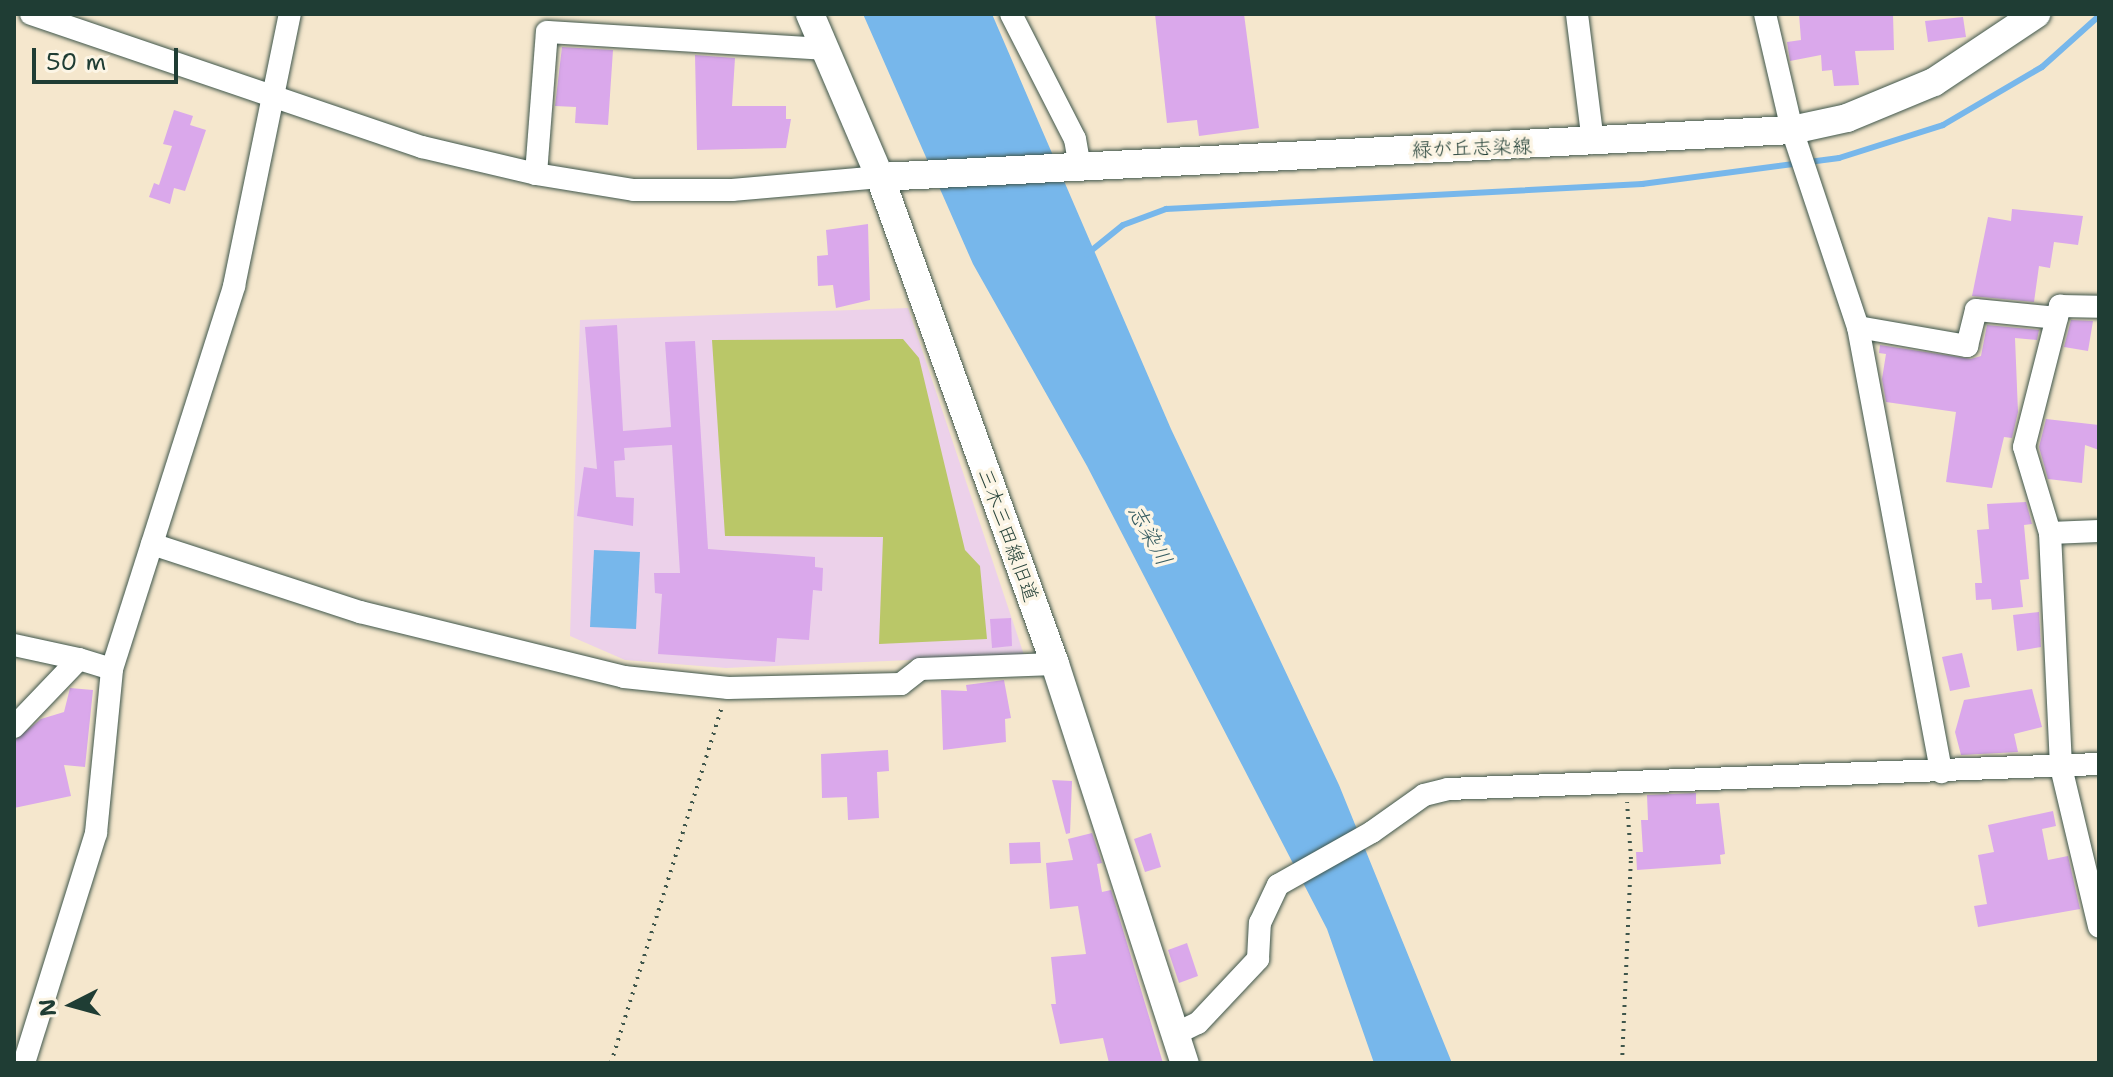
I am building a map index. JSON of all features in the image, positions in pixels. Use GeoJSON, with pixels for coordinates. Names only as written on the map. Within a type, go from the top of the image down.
{"type":"FeatureCollection","features":[{"type":"Feature","properties":{"kind":"street"},"geometry":{"type":"LineString","coordinates":[[31,14],[422,147],[536,174],[634,190],[732,190],[880,177]]}},
{"type":"Feature","properties":{"kind":"street"},"geometry":{"type":"LineString","coordinates":[[24,1063],[96,833],[112,669],[234,286],[290,14]]}},
{"type":"Feature","properties":{"kind":"street","name":"三木三田線旧道"},"geometry":{"type":"LineString","coordinates":[[810,14],[880,177],[1055,664],[1185,1063]]}},
{"type":"Feature","properties":{"kind":"street"},"geometry":{"type":"LineString","coordinates":[[1011,14],[1075,139],[1080,167]]}},
{"type":"Feature","properties":{"kind":"street"},"geometry":{"type":"LineString","coordinates":[[1577,14],[1593,143]]}},
{"type":"Feature","properties":{"kind":"street"},"geometry":{"type":"LineString","coordinates":[[1765,14],[1792,130],[1858,327],[1941,772]]}},
{"type":"Feature","properties":{"kind":"street","name":"緑が丘志染線"},"geometry":{"type":"LineString","coordinates":[[880,177],[1593,143],[1792,130],[1847,118],[1934,82],[2036,14]]}},
{"type":"Feature","properties":{"kind":"street"},"geometry":{"type":"LineString","coordinates":[[536,174],[547,32],[824,49]]}},
{"type":"Feature","properties":{"kind":"street"},"geometry":{"type":"LineString","coordinates":[[2099,307],[2060,306],[2024,447],[2050,533],[2061,767],[2099,927]]}},
{"type":"Feature","properties":{"kind":"street"},"geometry":{"type":"LineString","coordinates":[[1858,327],[1967,346],[1976,310],[2057,318]]}},
{"type":"Feature","properties":{"kind":"street"},"geometry":{"type":"LineString","coordinates":[[2050,533],[2099,531]]}},
{"type":"Feature","properties":{"kind":"street"},"geometry":{"type":"LineString","coordinates":[[152,544],[372,615],[624,677],[728,688],[901,684],[920,669],[1055,664]]}},
{"type":"Feature","properties":{"kind":"street"},"geometry":{"type":"LineString","coordinates":[[14,645],[112,669]]}},
{"type":"Feature","properties":{"kind":"street"},"geometry":{"type":"LineString","coordinates":[[14,727],[79,659]]}},
{"type":"Feature","properties":{"kind":"street"},"geometry":{"type":"LineString","coordinates":[[1175,1034],[1198,1023],[1258,959],[1260,923],[1278,885],[1372,832],[1424,795],[1448,789],[1626,785],[1713,777],[1941,772],[2099,764]]}},
{"type":"Feature","properties":{"kind":"path"},"geometry":{"type":"LineString","coordinates":[[611,1063],[728,688]]}},
{"type":"Feature","properties":{"kind":"path"},"geometry":{"type":"LineString","coordinates":[[1622,1063],[1631,859],[1626,785]]}},
{"type":"Feature","properties":{"kind":"shaded area"},"geometry":{"type":"Polygon","coordinates":[[[908,308],[1024,655],[726,668],[625,660],[570,636],[580,320],[908,308]]]}},
{"type":"Feature","properties":{"kind":"green space"},"geometry":{"type":"Polygon","coordinates":[[[903,339],[919,358],[965,550],[980,566],[987,639],[879,644],[883,537],[725,536],[712,340],[903,339]]]}},
{"type":"Feature","properties":{"kind":"water","name":"志染川"},"geometry":{"type":"Polygon","coordinates":[[[863,14],[992,14],[1171,429],[1339,785],[1452,1063],[1374,1063],[1327,929],[1087,466],[973,264],[863,14]]]}},
{"type":"Feature","properties":{"kind":"water"},"geometry":{"type":"Polygon","coordinates":[[[594,550],[640,552],[636,629],[590,627],[594,550]]]}},
{"type":"Feature","properties":{"kind":"building"},"geometry":{"type":"Polygon","coordinates":[[[1155,14],[1244,14],[1259,128],[1199,136],[1197,120],[1167,123],[1155,14]]]}},
{"type":"Feature","properties":{"kind":"building"},"geometry":{"type":"Polygon","coordinates":[[[1799,14],[1893,14],[1894,50],[1855,51],[1859,85],[1834,86],[1832,70],[1822,71],[1821,55],[1790,61],[1787,42],[1801,40],[1799,14]]]}},
{"type":"Feature","properties":{"kind":"building"},"geometry":{"type":"Polygon","coordinates":[[[1963,17],[1966,37],[1928,42],[1925,21],[1963,17]]]}},
{"type":"Feature","properties":{"kind":"building"},"geometry":{"type":"Polygon","coordinates":[[[562,47],[613,50],[608,125],[575,123],[576,107],[555,106],[562,47]]]}},
{"type":"Feature","properties":{"kind":"building"},"geometry":{"type":"Polygon","coordinates":[[[695,55],[735,58],[732,106],[786,106],[786,119],[791,119],[786,148],[697,150],[695,55]]]}},
{"type":"Feature","properties":{"kind":"building"},"geometry":{"type":"Polygon","coordinates":[[[174,110],[193,116],[190,125],[206,130],[185,191],[174,188],[170,204],[149,197],[154,183],[159,185],[172,146],[163,144],[174,110]]]}},
{"type":"Feature","properties":{"kind":"building"},"geometry":{"type":"Polygon","coordinates":[[[2012,209],[2083,216],[2078,245],[2054,242],[2050,268],[2039,266],[2034,302],[1972,296],[1988,217],[2011,221],[2012,209]]]}},
{"type":"Feature","properties":{"kind":"building"},"geometry":{"type":"Polygon","coordinates":[[[868,224],[870,300],[836,308],[833,285],[818,286],[817,256],[828,255],[826,230],[868,224]]]}},
{"type":"Feature","properties":{"kind":"building"},"geometry":{"type":"Polygon","coordinates":[[[2071,320],[2093,321],[2088,351],[2064,347],[2071,320]]]}},
{"type":"Feature","properties":{"kind":"building"},"geometry":{"type":"Polygon","coordinates":[[[617,325],[623,431],[671,427],[665,342],[695,341],[708,549],[815,557],[815,567],[823,568],[822,591],[813,590],[809,640],[777,638],[775,662],[658,654],[662,594],[655,593],[654,573],[680,573],[672,445],[624,448],[625,460],[614,461],[616,497],[634,498],[633,526],[577,516],[584,467],[597,469],[585,327],[617,325]]]}},
{"type":"Feature","properties":{"kind":"building"},"geometry":{"type":"Polygon","coordinates":[[[1987,325],[2039,330],[2037,340],[2015,338],[2018,412],[2012,438],[2004,437],[1992,488],[1946,482],[1956,412],[1886,402],[1882,379],[1886,354],[1879,353],[1880,345],[1971,359],[1981,356],[1987,325]]]}},
{"type":"Feature","properties":{"kind":"building"},"geometry":{"type":"Polygon","coordinates":[[[2046,419],[2099,425],[2099,450],[2085,445],[2082,483],[2048,479],[2039,447],[2046,419]]]}},
{"type":"Feature","properties":{"kind":"building"},"geometry":{"type":"Polygon","coordinates":[[[2026,502],[2032,524],[2024,525],[2029,579],[2020,580],[2023,607],[1992,610],[1991,599],[1976,600],[1975,583],[1982,583],[1977,530],[1989,529],[1987,504],[2026,502]]]}},
{"type":"Feature","properties":{"kind":"building"},"geometry":{"type":"Polygon","coordinates":[[[2039,612],[2041,647],[2017,651],[2013,615],[2039,612]]]}},
{"type":"Feature","properties":{"kind":"building"},"geometry":{"type":"Polygon","coordinates":[[[1011,618],[1012,646],[992,648],[990,619],[1011,618]]]}},
{"type":"Feature","properties":{"kind":"building"},"geometry":{"type":"Polygon","coordinates":[[[1962,653],[1970,687],[1950,691],[1942,657],[1962,653]]]}},
{"type":"Feature","properties":{"kind":"building"},"geometry":{"type":"Polygon","coordinates":[[[1004,680],[1011,718],[1005,719],[1006,742],[943,750],[941,690],[967,691],[966,685],[1004,680]]]}},
{"type":"Feature","properties":{"kind":"building"},"geometry":{"type":"Polygon","coordinates":[[[70,688],[93,690],[85,767],[64,765],[71,796],[14,808],[14,741],[41,719],[64,712],[70,688]]]}},
{"type":"Feature","properties":{"kind":"building"},"geometry":{"type":"Polygon","coordinates":[[[2032,689],[2042,727],[2014,734],[2018,752],[1961,755],[1955,732],[1964,700],[2032,689]]]}},
{"type":"Feature","properties":{"kind":"building"},"geometry":{"type":"Polygon","coordinates":[[[888,750],[889,771],[877,772],[879,818],[848,820],[847,797],[822,798],[821,754],[888,750]]]}},
{"type":"Feature","properties":{"kind":"building"},"geometry":{"type":"Polygon","coordinates":[[[1052,780],[1072,781],[1070,833],[1066,834],[1052,780]]]}},
{"type":"Feature","properties":{"kind":"building"},"geometry":{"type":"Polygon","coordinates":[[[1696,793],[1696,804],[1719,803],[1725,854],[1720,855],[1721,864],[1637,870],[1636,852],[1643,852],[1641,820],[1648,820],[1647,795],[1696,793]]]}},
{"type":"Feature","properties":{"kind":"building"},"geometry":{"type":"Polygon","coordinates":[[[2053,811],[2056,826],[2042,829],[2048,860],[2068,856],[2080,909],[1978,927],[1974,906],[1987,904],[1978,855],[1994,852],[1988,825],[2053,811]]]}},
{"type":"Feature","properties":{"kind":"building"},"geometry":{"type":"Polygon","coordinates":[[[1092,833],[1102,863],[1097,864],[1102,892],[1111,890],[1163,1063],[1109,1063],[1103,1038],[1060,1044],[1051,1004],[1056,1004],[1051,957],[1086,954],[1078,906],[1050,909],[1046,863],[1073,860],[1068,839],[1092,833]]]}},
{"type":"Feature","properties":{"kind":"building"},"geometry":{"type":"Polygon","coordinates":[[[1151,833],[1161,867],[1145,872],[1134,839],[1151,833]]]}},
{"type":"Feature","properties":{"kind":"building"},"geometry":{"type":"Polygon","coordinates":[[[1040,842],[1041,863],[1010,864],[1009,843],[1040,842]]]}},
{"type":"Feature","properties":{"kind":"building"},"geometry":{"type":"Polygon","coordinates":[[[1187,943],[1198,976],[1179,983],[1168,950],[1187,943]]]}},
{"type":"Feature","properties":{"kind":"waterway"},"geometry":{"type":"LineString","coordinates":[[1087,254],[1123,225],[1166,209],[1642,184],[1839,158],[1943,125],[2042,67],[2099,16]]}}]}
